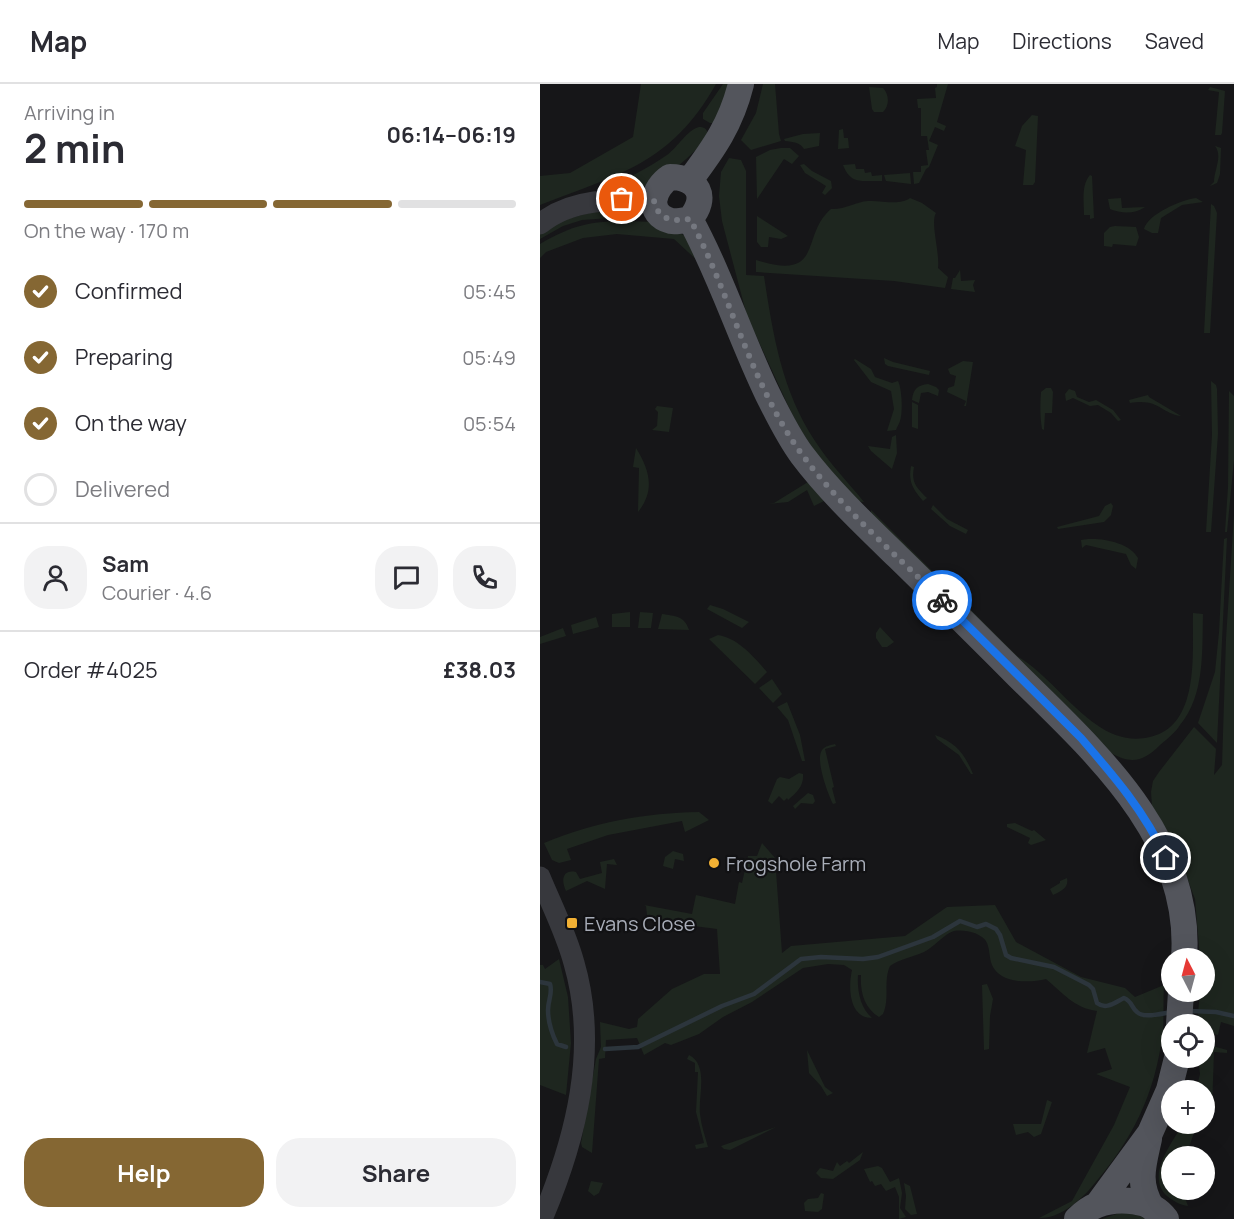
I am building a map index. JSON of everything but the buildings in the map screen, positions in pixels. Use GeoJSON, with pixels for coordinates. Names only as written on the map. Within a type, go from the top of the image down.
{"type":"FeatureCollection","features":[{"type":"Feature","properties":{"kind":"main road"},"geometry":{"type":"LineString","coordinates":[[690,180],[722,134],[735,108],[741,84]]}},
{"type":"Feature","properties":{"kind":"main road"},"geometry":{"type":"LineString","coordinates":[[670,177],[690,180],[697,188],[700,197],[698,210],[690,219],[671,221],[656,209],[654,201],[655,192],[660,183],[670,177]]}},
{"type":"Feature","properties":{"kind":"main road"},"geometry":{"type":"LineString","coordinates":[[690,219],[704,246],[752,362],[786,431],[801,454],[856,516],[1081,738],[1127,791],[1146,819],[1172,872],[1183,909],[1184,948]]}},
{"type":"Feature","properties":{"kind":"main road"},"geometry":{"type":"LineString","coordinates":[[1159,1214],[1144,1195],[1143,1164],[1150,1133],[1169,1090],[1174,1068]]}},
{"type":"Feature","properties":{"kind":"main road"},"geometry":{"type":"LineString","coordinates":[[1088,1212],[1150,1133]]}},
{"type":"Feature","properties":{"kind":"main road"},"geometry":{"type":"LineString","coordinates":[[1088,1212],[1121,1200],[1137,1202],[1159,1214]]}},
{"type":"Feature","properties":{"kind":"street"},"geometry":{"type":"LineString","coordinates":[[540,224],[559,212],[592,202],[622,199],[654,201]]}},
{"type":"Feature","properties":{"kind":"street"},"geometry":{"type":"LineString","coordinates":[[540,877],[574,963],[582,1000],[585,1042],[578,1106],[561,1168],[542,1219]]}},
{"type":"Feature","properties":{"kind":"shaded area"},"geometry":{"type":"Polygon","coordinates":[[[641,84],[716,84],[699,111],[681,132],[641,163],[540,205],[540,176],[570,173],[633,137],[641,84]]]}},
{"type":"Feature","properties":{"kind":"shaded area"},"geometry":{"type":"Polygon","coordinates":[[[723,84],[732,84],[715,123],[710,123],[703,119],[703,113],[723,84]]]}},
{"type":"Feature","properties":{"kind":"shaded area"},"geometry":{"type":"Polygon","coordinates":[[[763,84],[775,84],[781,141],[751,150],[741,140],[756,113],[763,84]]]}},
{"type":"Feature","properties":{"kind":"shaded area"},"geometry":{"type":"Polygon","coordinates":[[[937,84],[948,84],[937,122],[946,126],[944,131],[935,127],[929,141],[938,145],[929,167],[919,183],[914,184],[913,172],[921,172],[921,166],[928,165],[926,150],[929,150],[927,136],[921,136],[921,108],[918,108],[917,99],[936,98],[937,84]]]}},
{"type":"Feature","properties":{"kind":"shaded area"},"geometry":{"type":"Polygon","coordinates":[[[869,87],[885,90],[888,103],[883,112],[874,112],[872,109],[869,87]]]}},
{"type":"Feature","properties":{"kind":"shaded area"},"geometry":{"type":"Polygon","coordinates":[[[1210,87],[1225,91],[1221,135],[1215,135],[1219,92],[1208,90],[1210,87]]]}},
{"type":"Feature","properties":{"kind":"shaded area"},"geometry":{"type":"Polygon","coordinates":[[[1032,115],[1038,116],[1035,182],[1033,185],[1023,185],[1026,150],[1015,146],[1022,126],[1032,115]]]}},
{"type":"Feature","properties":{"kind":"shaded area"},"geometry":{"type":"Polygon","coordinates":[[[703,127],[708,135],[689,156],[662,177],[631,190],[617,192],[604,188],[659,160],[671,152],[690,132],[703,127]]]}},
{"type":"Feature","properties":{"kind":"shaded area"},"geometry":{"type":"Polygon","coordinates":[[[843,129],[844,138],[848,138],[849,148],[838,149],[839,130],[843,129]]]}},
{"type":"Feature","properties":{"kind":"shaded area"},"geometry":{"type":"Polygon","coordinates":[[[820,133],[819,146],[804,149],[784,139],[803,134],[820,133]]]}},
{"type":"Feature","properties":{"kind":"shaded area"},"geometry":{"type":"Polygon","coordinates":[[[1215,146],[1221,148],[1220,174],[1217,183],[1210,186],[1214,182],[1218,159],[1215,146]]]}},
{"type":"Feature","properties":{"kind":"shaded area"},"geometry":{"type":"Polygon","coordinates":[[[790,148],[799,156],[792,164],[784,159],[757,199],[756,157],[770,150],[790,148]]]}},
{"type":"Feature","properties":{"kind":"shaded area"},"geometry":{"type":"Polygon","coordinates":[[[729,158],[741,160],[746,171],[746,275],[764,276],[780,362],[794,402],[820,449],[864,502],[856,501],[815,452],[802,432],[747,316],[722,221],[719,196],[721,172],[729,158]]]}},
{"type":"Feature","properties":{"kind":"shaded area"},"geometry":{"type":"Polygon","coordinates":[[[804,164],[831,181],[832,188],[825,195],[822,193],[826,186],[805,173],[800,165],[804,164]]]}},
{"type":"Feature","properties":{"kind":"shaded area"},"geometry":{"type":"Polygon","coordinates":[[[855,164],[856,169],[864,169],[865,173],[871,172],[872,176],[882,175],[882,181],[854,179],[846,172],[843,165],[855,164]]]}},
{"type":"Feature","properties":{"kind":"shaded area"},"geometry":{"type":"Polygon","coordinates":[[[910,173],[911,184],[886,181],[884,175],[910,173]]]}},
{"type":"Feature","properties":{"kind":"shaded area"},"geometry":{"type":"Polygon","coordinates":[[[1090,175],[1092,176],[1094,218],[1090,219],[1090,215],[1084,215],[1084,189],[1090,175]]]}},
{"type":"Feature","properties":{"kind":"shaded area"},"geometry":{"type":"Polygon","coordinates":[[[910,198],[936,213],[934,223],[938,268],[948,277],[945,288],[894,281],[756,272],[756,260],[778,265],[792,265],[802,260],[822,220],[831,209],[868,201],[896,202],[910,198]]]}},
{"type":"Feature","properties":{"kind":"shaded area"},"geometry":{"type":"Polygon","coordinates":[[[1121,198],[1122,208],[1145,207],[1128,212],[1110,209],[1108,199],[1121,198]]]}},
{"type":"Feature","properties":{"kind":"shaded area"},"geometry":{"type":"Polygon","coordinates":[[[1196,198],[1203,202],[1182,205],[1161,218],[1158,233],[1144,229],[1158,213],[1196,198]]]}},
{"type":"Feature","properties":{"kind":"shaded area"},"geometry":{"type":"Polygon","coordinates":[[[1211,204],[1217,213],[1210,333],[1204,333],[1211,204]]]}},
{"type":"Feature","properties":{"kind":"shaded area"},"geometry":{"type":"Polygon","coordinates":[[[600,210],[618,211],[637,216],[582,220],[563,226],[540,239],[540,233],[560,221],[600,210]]]}},
{"type":"Feature","properties":{"kind":"shaded area"},"geometry":{"type":"Polygon","coordinates":[[[757,216],[788,236],[781,239],[769,237],[768,247],[761,247],[757,242],[757,216]]]}},
{"type":"Feature","properties":{"kind":"shaded area"},"geometry":{"type":"Polygon","coordinates":[[[653,222],[686,236],[701,264],[674,239],[617,234],[583,238],[546,252],[540,258],[540,244],[562,232],[592,223],[653,222]]]}},
{"type":"Feature","properties":{"kind":"shaded area"},"geometry":{"type":"Polygon","coordinates":[[[1110,227],[1136,227],[1139,237],[1136,246],[1113,244],[1112,247],[1104,246],[1104,233],[1110,227]]]}},
{"type":"Feature","properties":{"kind":"shaded area"},"geometry":{"type":"Polygon","coordinates":[[[960,270],[961,281],[975,280],[973,285],[975,292],[951,289],[953,278],[960,270]]]}},
{"type":"Feature","properties":{"kind":"shaded area"},"geometry":{"type":"Polygon","coordinates":[[[884,358],[930,371],[929,375],[888,366],[884,358]]]}},
{"type":"Feature","properties":{"kind":"shaded area"},"geometry":{"type":"Polygon","coordinates":[[[855,359],[871,369],[875,377],[892,383],[898,381],[902,412],[896,430],[887,431],[894,409],[891,391],[871,382],[855,359]]]}},
{"type":"Feature","properties":{"kind":"shaded area"},"geometry":{"type":"Polygon","coordinates":[[[963,361],[973,362],[966,406],[964,406],[966,401],[947,392],[948,388],[954,386],[956,376],[950,374],[948,369],[963,361]]]}},
{"type":"Feature","properties":{"kind":"shaded area"},"geometry":{"type":"Polygon","coordinates":[[[1211,381],[1217,389],[1218,434],[1211,532],[1206,532],[1212,435],[1211,381]]]}},
{"type":"Feature","properties":{"kind":"shaded area"},"geometry":{"type":"Polygon","coordinates":[[[928,384],[939,390],[938,396],[928,392],[921,393],[919,403],[912,400],[917,388],[928,384]]]}},
{"type":"Feature","properties":{"kind":"shaded area"},"geometry":{"type":"Polygon","coordinates":[[[1046,388],[1051,388],[1053,392],[1052,413],[1045,413],[1044,430],[1041,420],[1041,392],[1046,388]]]}},
{"type":"Feature","properties":{"kind":"shaded area"},"geometry":{"type":"Polygon","coordinates":[[[1069,389],[1075,391],[1077,397],[1089,402],[1096,400],[1113,410],[1121,420],[1118,421],[1111,413],[1098,405],[1090,406],[1073,398],[1066,401],[1065,394],[1069,389]]]}},
{"type":"Feature","properties":{"kind":"shaded area"},"geometry":{"type":"Polygon","coordinates":[[[1229,391],[1234,396],[1234,460],[1227,532],[1225,532],[1228,487],[1229,391]]]}},
{"type":"Feature","properties":{"kind":"shaded area"},"geometry":{"type":"Polygon","coordinates":[[[1148,395],[1181,416],[1147,402],[1130,403],[1129,400],[1148,395]]]}},
{"type":"Feature","properties":{"kind":"shaded area"},"geometry":{"type":"Polygon","coordinates":[[[912,402],[918,405],[918,429],[912,427],[912,402]]]}},
{"type":"Feature","properties":{"kind":"shaded area"},"geometry":{"type":"Polygon","coordinates":[[[657,406],[673,408],[669,432],[652,430],[657,426],[658,412],[655,409],[657,406]]]}},
{"type":"Feature","properties":{"kind":"shaded area"},"geometry":{"type":"Polygon","coordinates":[[[896,435],[897,453],[892,469],[868,446],[890,449],[892,437],[896,435]]]}},
{"type":"Feature","properties":{"kind":"shaded area"},"geometry":{"type":"Polygon","coordinates":[[[636,448],[649,480],[647,496],[638,512],[639,468],[633,467],[636,448]]]}},
{"type":"Feature","properties":{"kind":"shaded area"},"geometry":{"type":"Polygon","coordinates":[[[911,466],[914,467],[915,484],[927,498],[923,501],[912,485],[911,466]]]}},
{"type":"Feature","properties":{"kind":"shaded area"},"geometry":{"type":"Polygon","coordinates":[[[808,482],[824,501],[814,506],[807,490],[788,502],[768,504],[774,503],[808,482]]]}},
{"type":"Feature","properties":{"kind":"shaded area"},"geometry":{"type":"Polygon","coordinates":[[[1111,503],[1113,506],[1111,515],[1104,522],[1058,529],[1057,527],[1099,516],[1105,506],[1111,503]]]}},
{"type":"Feature","properties":{"kind":"shaded area"},"geometry":{"type":"Polygon","coordinates":[[[933,505],[947,519],[968,530],[966,534],[950,526],[931,509],[933,505]]]}},
{"type":"Feature","properties":{"kind":"shaded area"},"geometry":{"type":"Polygon","coordinates":[[[871,510],[1017,656],[1028,663],[1086,717],[1102,729],[1120,736],[1132,739],[1145,738],[1163,732],[1176,721],[1185,706],[1190,688],[1193,613],[1203,614],[1202,657],[1198,686],[1188,713],[1178,728],[1143,758],[1125,759],[1111,753],[871,517],[871,510]]]}},
{"type":"Feature","properties":{"kind":"shaded area"},"geometry":{"type":"Polygon","coordinates":[[[1234,514],[1234,1026],[1221,1022],[1218,1035],[1215,1034],[1215,1014],[1198,1014],[1199,1002],[1215,1002],[1215,948],[1199,948],[1195,899],[1173,841],[1152,806],[1151,792],[1153,781],[1194,727],[1216,749],[1214,775],[1222,765],[1226,639],[1234,514]]]}},
{"type":"Feature","properties":{"kind":"shaded area"},"geometry":{"type":"Polygon","coordinates":[[[1227,538],[1217,743],[1198,723],[1215,672],[1224,539],[1227,538]]]}},
{"type":"Feature","properties":{"kind":"shaded area"},"geometry":{"type":"Polygon","coordinates":[[[1101,539],[1123,545],[1138,558],[1136,569],[1131,565],[1126,554],[1086,545],[1082,548],[1081,540],[1101,539]]]}},
{"type":"Feature","properties":{"kind":"shaded area"},"geometry":{"type":"Polygon","coordinates":[[[710,605],[749,622],[742,628],[707,609],[710,605]]]}},
{"type":"Feature","properties":{"kind":"shaded area"},"geometry":{"type":"Polygon","coordinates":[[[630,612],[630,627],[612,627],[612,614],[630,612]]]}},
{"type":"Feature","properties":{"kind":"shaded area"},"geometry":{"type":"Polygon","coordinates":[[[640,612],[653,613],[651,628],[638,628],[640,612]]]}},
{"type":"Feature","properties":{"kind":"shaded area"},"geometry":{"type":"Polygon","coordinates":[[[662,614],[682,619],[689,630],[658,629],[662,614]]]}},
{"type":"Feature","properties":{"kind":"shaded area"},"geometry":{"type":"Polygon","coordinates":[[[596,617],[599,627],[573,634],[571,625],[596,617]]]}},
{"type":"Feature","properties":{"kind":"shaded area"},"geometry":{"type":"Polygon","coordinates":[[[880,627],[894,642],[887,647],[882,647],[876,638],[880,627]]]}},
{"type":"Feature","properties":{"kind":"shaded area"},"geometry":{"type":"Polygon","coordinates":[[[563,628],[566,636],[540,644],[540,637],[563,628]]]}},
{"type":"Feature","properties":{"kind":"shaded area"},"geometry":{"type":"Polygon","coordinates":[[[718,635],[739,644],[767,672],[755,684],[709,639],[718,635]]]}},
{"type":"Feature","properties":{"kind":"shaded area"},"geometry":{"type":"Polygon","coordinates":[[[772,679],[782,694],[773,703],[759,688],[772,679]]]}},
{"type":"Feature","properties":{"kind":"shaded area"},"geometry":{"type":"Polygon","coordinates":[[[787,702],[800,735],[805,761],[802,761],[788,720],[777,707],[787,702]]]}},
{"type":"Feature","properties":{"kind":"shaded area"},"geometry":{"type":"Polygon","coordinates":[[[935,735],[948,741],[958,750],[973,774],[959,755],[935,735]]]}},
{"type":"Feature","properties":{"kind":"shaded area"},"geometry":{"type":"Polygon","coordinates":[[[835,744],[836,746],[825,749],[834,787],[832,788],[836,803],[833,804],[823,777],[820,755],[822,750],[835,744]]]}},
{"type":"Feature","properties":{"kind":"shaded area"},"geometry":{"type":"Polygon","coordinates":[[[799,773],[803,774],[802,782],[788,800],[787,798],[784,801],[779,796],[772,804],[768,801],[777,779],[780,777],[789,779],[799,773]]]}},
{"type":"Feature","properties":{"kind":"shaded area"},"geometry":{"type":"Polygon","coordinates":[[[808,793],[813,795],[815,801],[813,804],[801,803],[795,809],[793,806],[808,793]]]}},
{"type":"Feature","properties":{"kind":"shaded area"},"geometry":{"type":"Polygon","coordinates":[[[699,812],[709,820],[685,832],[682,821],[608,835],[567,849],[571,860],[559,863],[552,860],[544,843],[582,829],[620,820],[659,814],[699,812]]]}},
{"type":"Feature","properties":{"kind":"shaded area"},"geometry":{"type":"Polygon","coordinates":[[[1015,823],[1034,830],[1046,840],[1031,845],[1028,843],[1030,838],[1007,827],[1007,824],[1015,823]]]}},
{"type":"Feature","properties":{"kind":"shaded area"},"geometry":{"type":"Polygon","coordinates":[[[762,843],[775,858],[782,953],[791,946],[905,936],[947,907],[995,905],[1016,942],[1081,977],[1125,988],[1135,997],[1161,986],[1161,1002],[1164,1002],[1163,1014],[1161,1014],[1161,1042],[1147,1097],[1118,1154],[1079,1200],[1060,1213],[1039,1218],[1072,1201],[1114,1125],[1130,1087],[1096,1074],[1112,1069],[1105,1048],[1087,1053],[1097,1011],[1075,1003],[1046,979],[1016,981],[1002,976],[992,965],[985,940],[973,932],[954,931],[924,952],[890,966],[885,1008],[879,1017],[866,1004],[861,987],[861,975],[858,975],[860,998],[872,1018],[864,1017],[859,1013],[852,1000],[850,985],[852,970],[844,965],[828,964],[803,968],[699,1034],[671,1045],[665,1043],[644,1055],[637,1038],[606,1040],[605,1058],[599,1059],[592,1153],[582,1147],[596,1059],[601,1047],[600,1022],[629,1029],[637,1027],[638,1019],[672,989],[704,974],[720,974],[717,929],[664,924],[660,918],[647,915],[644,905],[692,914],[696,895],[735,904],[739,882],[742,883],[748,856],[757,856],[762,843]]]}},
{"type":"Feature","properties":{"kind":"shaded area"},"geometry":{"type":"Polygon","coordinates":[[[673,851],[683,854],[684,861],[675,859],[673,869],[663,866],[665,857],[673,851]]]}},
{"type":"Feature","properties":{"kind":"shaded area"},"geometry":{"type":"Polygon","coordinates":[[[614,859],[617,865],[607,864],[605,889],[587,881],[566,891],[563,880],[568,872],[576,872],[580,879],[602,873],[600,862],[614,859]]]}},
{"type":"Feature","properties":{"kind":"shaded area"},"geometry":{"type":"Polygon","coordinates":[[[1067,878],[1066,887],[1053,895],[1050,889],[1067,878]]]}},
{"type":"Feature","properties":{"kind":"shaded area"},"geometry":{"type":"Polygon","coordinates":[[[559,959],[568,997],[571,1043],[566,1095],[540,1085],[540,965],[543,965],[545,969],[559,959]]]}},
{"type":"Feature","properties":{"kind":"shaded area"},"geometry":{"type":"Polygon","coordinates":[[[987,984],[993,999],[989,1049],[984,1050],[982,985],[987,984]]]}},
{"type":"Feature","properties":{"kind":"shaded area"},"geometry":{"type":"Polygon","coordinates":[[[1215,1047],[1227,1050],[1227,1053],[1215,1052],[1215,1047]]]}},
{"type":"Feature","properties":{"kind":"shaded area"},"geometry":{"type":"Polygon","coordinates":[[[807,1050],[825,1087],[833,1093],[827,1096],[809,1073],[807,1050]]]}},
{"type":"Feature","properties":{"kind":"shaded area"},"geometry":{"type":"Polygon","coordinates":[[[689,1055],[699,1066],[701,1073],[700,1114],[708,1147],[696,1149],[695,1145],[704,1143],[696,1112],[698,1072],[695,1072],[695,1063],[687,1059],[689,1055]]]}},
{"type":"Feature","properties":{"kind":"shaded area"},"geometry":{"type":"Polygon","coordinates":[[[1199,1068],[1213,1068],[1213,1080],[1198,1080],[1199,1068]]]}},
{"type":"Feature","properties":{"kind":"shaded area"},"geometry":{"type":"Polygon","coordinates":[[[1047,1100],[1052,1102],[1041,1134],[1034,1137],[1028,1132],[1016,1135],[1013,1124],[1041,1124],[1047,1100]]]}},
{"type":"Feature","properties":{"kind":"shaded area"},"geometry":{"type":"Polygon","coordinates":[[[776,1127],[730,1150],[721,1146],[776,1127]]]}},
{"type":"Feature","properties":{"kind":"shaded area"},"geometry":{"type":"Polygon","coordinates":[[[1177,1134],[1194,1134],[1189,1146],[1169,1146],[1177,1134]]]}},
{"type":"Feature","properties":{"kind":"shaded area"},"geometry":{"type":"Polygon","coordinates":[[[863,1152],[860,1160],[833,1179],[821,1178],[816,1173],[820,1168],[833,1171],[837,1162],[840,1166],[847,1161],[849,1163],[863,1152]]]}},
{"type":"Feature","properties":{"kind":"shaded area"},"geometry":{"type":"Polygon","coordinates":[[[1161,1164],[1161,1188],[1159,1179],[1161,1164]]]}},
{"type":"Feature","properties":{"kind":"shaded area"},"geometry":{"type":"Polygon","coordinates":[[[878,1166],[882,1168],[890,1182],[899,1178],[902,1193],[900,1208],[906,1217],[899,1219],[899,1197],[895,1187],[886,1191],[881,1184],[875,1186],[872,1181],[870,1182],[864,1169],[878,1166]]]}},
{"type":"Feature","properties":{"kind":"shaded area"},"geometry":{"type":"Polygon","coordinates":[[[591,1181],[603,1183],[599,1193],[594,1196],[588,1191],[591,1181]]]}},
{"type":"Feature","properties":{"kind":"shaded area"},"geometry":{"type":"Polygon","coordinates":[[[904,1183],[910,1186],[917,1214],[911,1215],[905,1209],[904,1183]]]}},
{"type":"Feature","properties":{"kind":"shaded area"},"geometry":{"type":"Polygon","coordinates":[[[821,1193],[824,1194],[822,1209],[818,1212],[805,1211],[804,1203],[808,1199],[818,1198],[821,1193]]]}},
{"type":"Feature","properties":{"kind":"shaded area"},"geometry":{"type":"Polygon","coordinates":[[[1174,1200],[1186,1200],[1188,1206],[1182,1205],[1174,1200]]]}},
{"type":"Feature","properties":{"kind":"shaded area"},"geometry":{"type":"Polygon","coordinates":[[[1119,1213],[1130,1213],[1149,1219],[1102,1219],[1119,1213]]]}},
{"type":"Feature","properties":{"kind":"waterway"},"geometry":{"type":"LineString","coordinates":[[605,1049],[638,1047],[722,1006],[754,994],[801,959],[878,957],[933,937],[960,921],[977,927],[986,924],[996,929],[1006,955],[1054,967],[1089,985],[1100,1005],[1110,1005],[1124,998],[1140,1014],[1172,1012]]}},
{"type":"Feature","properties":{"kind":"waterway"},"geometry":{"type":"LineString","coordinates":[[540,982],[550,984],[548,1010],[551,1027],[557,1044],[566,1047]]}},
{"type":"Feature","properties":{"kind":"waterway"},"geometry":{"type":"LineString","coordinates":[[1189,1011],[1216,1012],[1234,1016]]}},
{"type":"Feature","properties":{"kind":"way so far"},"geometry":{"type":"LineString","coordinates":[[622,199],[654,201],[656,209],[671,221],[690,219],[704,246],[752,362],[786,431],[801,454],[856,516],[942,600]]}},
{"type":"Feature","properties":{"kind":"place","name":"Frogshole Farm"},"geometry":{"type":"Point","coordinates":[714,863]}},
{"type":"Feature","properties":{"kind":"place","name":"Evans Close"},"geometry":{"type":"Point","coordinates":[572,923]}},
{"type":"Feature","properties":{"kind":"route"},"geometry":{"type":"LineString","coordinates":[[942,600],[1081,738],[1137,805],[1166,858]]}}]}
